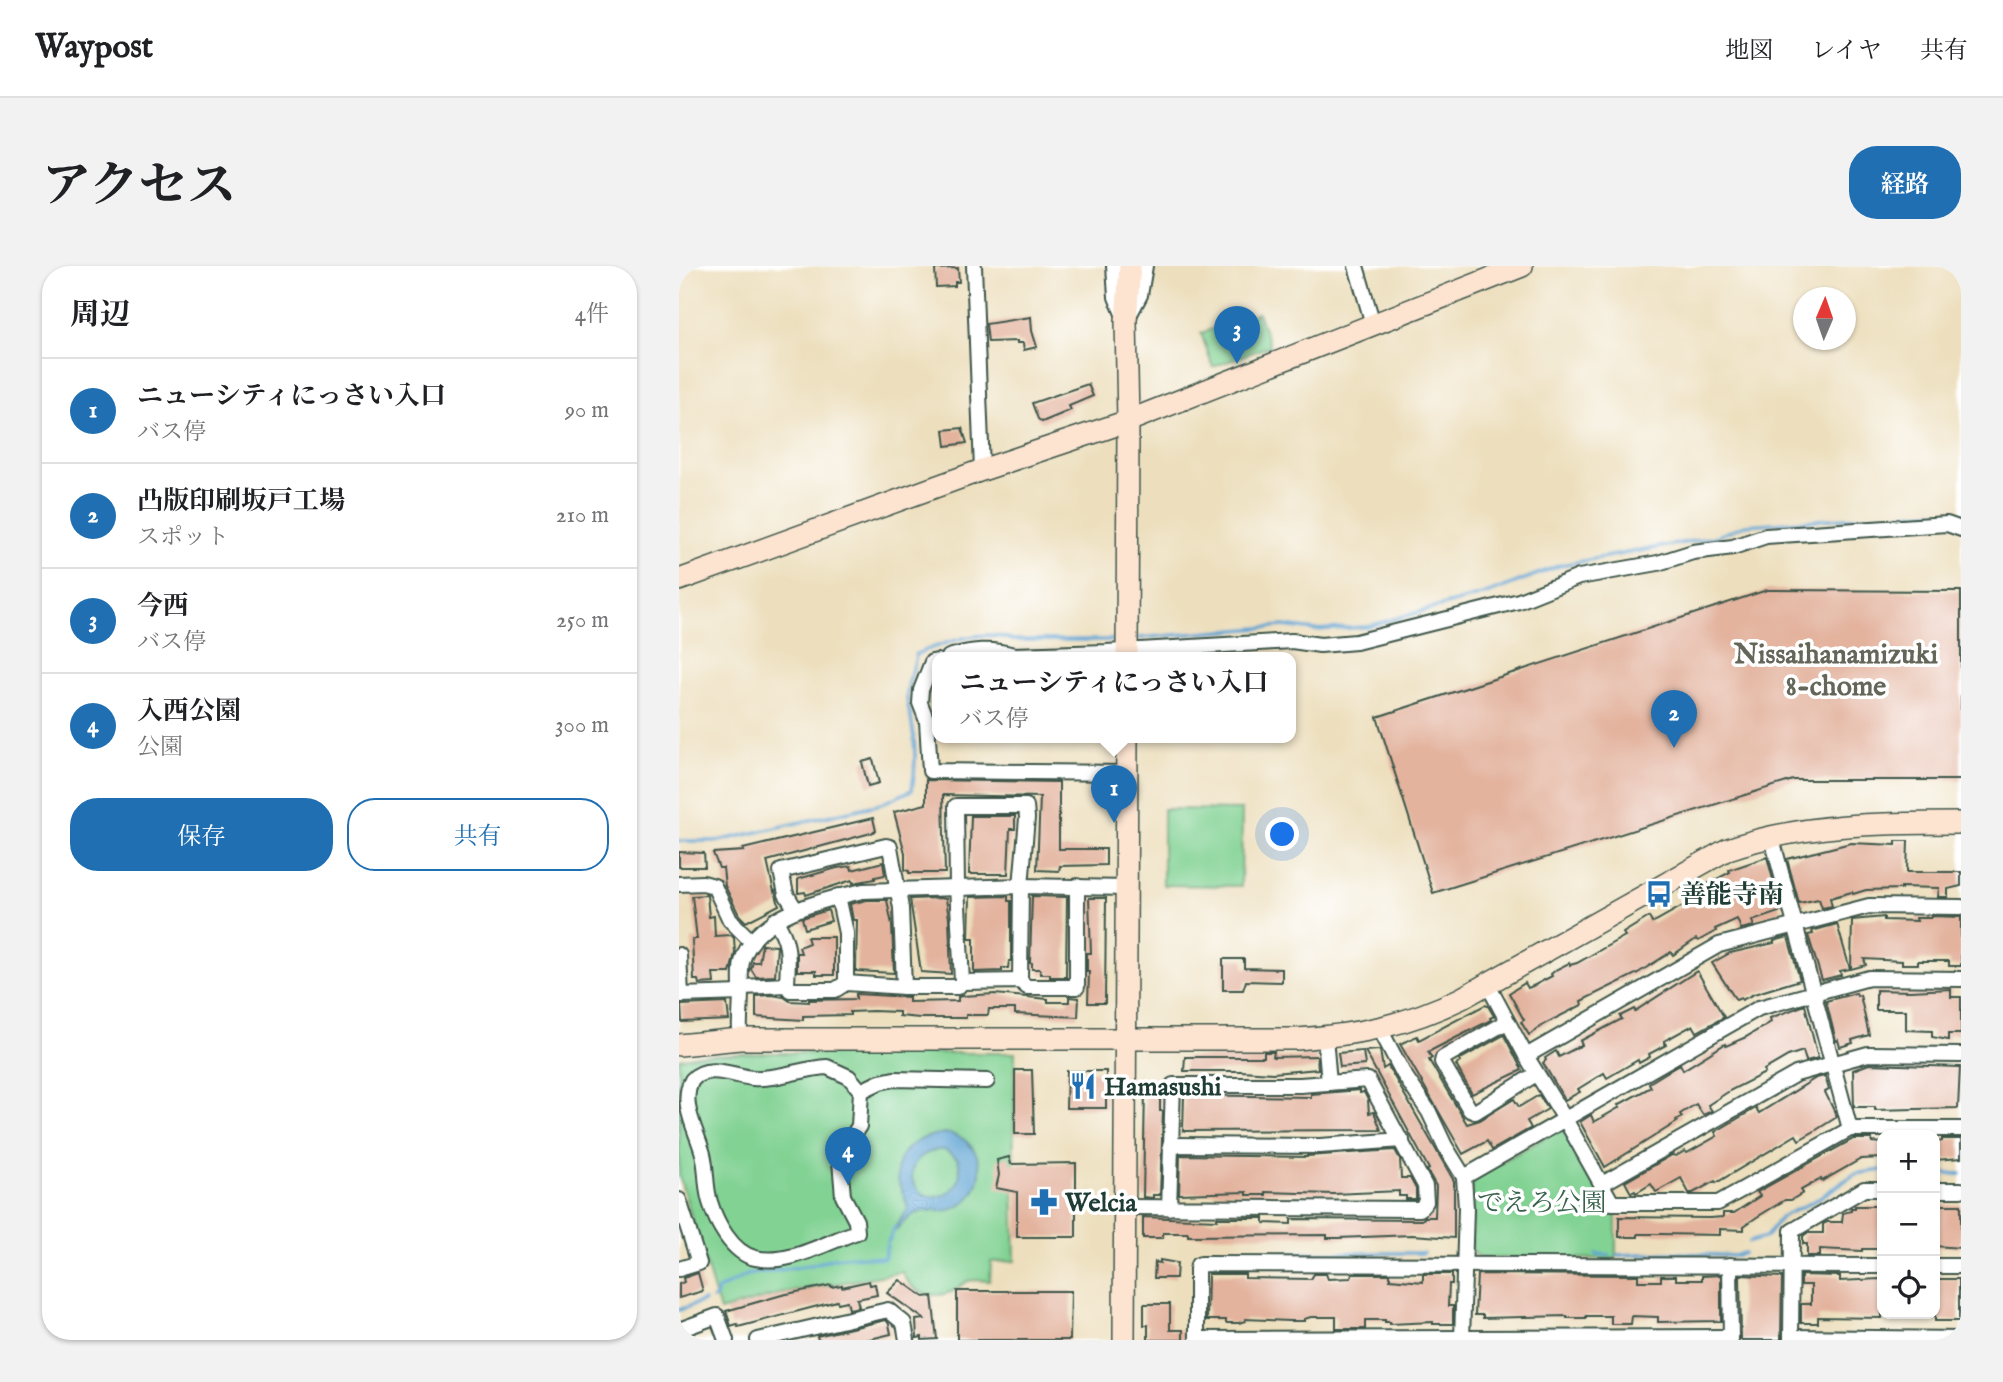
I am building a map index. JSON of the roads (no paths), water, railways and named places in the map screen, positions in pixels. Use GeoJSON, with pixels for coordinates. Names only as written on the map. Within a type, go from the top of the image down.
{"type":"FeatureCollection","features":[{"type":"Feature","properties":{"kind":"street"},"geometry":{"type":"LineString","coordinates":[[974,266],[982,470]]}},
{"type":"Feature","properties":{"kind":"street"},"geometry":{"type":"LineString","coordinates":[[1114,266],[1116,297],[1126,321]]}},
{"type":"Feature","properties":{"kind":"street"},"geometry":{"type":"LineString","coordinates":[[1127,652],[1126,321],[1130,266]]}},
{"type":"Feature","properties":{"kind":"street"},"geometry":{"type":"LineString","coordinates":[[1126,321],[1140,295],[1145,266]]}},
{"type":"Feature","properties":{"kind":"street"},"geometry":{"type":"LineString","coordinates":[[1356,266],[1373,324]]}},
{"type":"Feature","properties":{"kind":"street"},"geometry":{"type":"LineString","coordinates":[[679,580],[982,470],[1128,421],[1522,266]]}},
{"type":"Feature","properties":{"kind":"street"},"geometry":{"type":"LineString","coordinates":[[1152,652],[1292,641],[1320,645],[1356,642],[1519,601],[1579,577],[1658,563],[1693,552],[1733,547],[1766,536],[1947,524],[1961,529]]}},
{"type":"Feature","properties":{"kind":"street"},"geometry":{"type":"LineString","coordinates":[[968,652],[1004,652]]}},
{"type":"Feature","properties":{"kind":"street"},"geometry":{"type":"LineString","coordinates":[[932,662],[921,690],[921,703],[927,721],[930,771],[1128,773]]}},
{"type":"Feature","properties":{"kind":"street"},"geometry":{"type":"LineString","coordinates":[[1124,1340],[1127,743]]}},
{"type":"Feature","properties":{"kind":"street"},"geometry":{"type":"LineString","coordinates":[[775,920],[788,945],[787,985],[790,990],[835,990],[846,983],[958,987],[962,982],[957,886],[957,806],[1026,806],[1021,886],[1020,981]]}},
{"type":"Feature","properties":{"kind":"street"},"geometry":{"type":"LineString","coordinates":[[679,1045],[740,1039],[1127,1040],[1325,1037],[1380,1029],[1439,1010],[1488,985],[1728,849],[1770,835],[1836,826],[1961,823]]}},
{"type":"Feature","properties":{"kind":"street"},"geometry":{"type":"LineString","coordinates":[[1770,835],[1850,1129]]}},
{"type":"Feature","properties":{"kind":"street"},"geometry":{"type":"LineString","coordinates":[[796,910],[786,894],[781,871],[890,847],[901,908],[904,987]]}},
{"type":"Feature","properties":{"kind":"street"},"geometry":{"type":"LineString","coordinates":[[679,884],[703,883],[714,886],[730,920],[752,942]]}},
{"type":"Feature","properties":{"kind":"street"},"geometry":{"type":"LineString","coordinates":[[740,1039],[741,963],[752,942],[775,920],[796,910],[863,891],[957,886],[1128,888]]}},
{"type":"Feature","properties":{"kind":"street"},"geometry":{"type":"LineString","coordinates":[[962,982],[1020,981],[1027,987],[1077,987],[1077,886]]}},
{"type":"Feature","properties":{"kind":"street"},"geometry":{"type":"LineString","coordinates":[[838,896],[846,933],[846,983]]}},
{"type":"Feature","properties":{"kind":"street"},"geometry":{"type":"LineString","coordinates":[[1526,1056],[1719,945],[1868,906],[1961,907]]}},
{"type":"Feature","properties":{"kind":"street"},"geometry":{"type":"LineString","coordinates":[[679,955],[681,995],[787,985]]}},
{"type":"Feature","properties":{"kind":"street"},"geometry":{"type":"LineString","coordinates":[[1464,1177],[1759,1008],[1869,978],[1961,979]]}},
{"type":"Feature","properties":{"kind":"street"},"geometry":{"type":"LineString","coordinates":[[1488,985],[1612,1203],[1718,1203],[1850,1129],[1961,1129]]}},
{"type":"Feature","properties":{"kind":"street"},"geometry":{"type":"LineString","coordinates":[[1507,1022],[1443,1058],[1442,1062],[1470,1110],[1475,1112],[1537,1074]]}},
{"type":"Feature","properties":{"kind":"street"},"geometry":{"type":"LineString","coordinates":[[1380,1029],[1464,1177],[1466,1208],[1462,1339]]}},
{"type":"Feature","properties":{"kind":"street"},"geometry":{"type":"LineString","coordinates":[[1325,1037],[1329,1083]]}},
{"type":"Feature","properties":{"kind":"street"},"geometry":{"type":"LineString","coordinates":[[1602,1184],[1796,1074],[1868,1054],[1961,1055]]}},
{"type":"Feature","properties":{"kind":"street"},"geometry":{"type":"LineString","coordinates":[[827,1068],[849,1077],[861,1091],[859,1126],[842,1152],[840,1161],[843,1196],[856,1221],[857,1232],[788,1257],[754,1258],[742,1252],[729,1238],[709,1201],[703,1155],[687,1121],[684,1104],[685,1090],[693,1078],[718,1071],[756,1078],[827,1068]]}},
{"type":"Feature","properties":{"kind":"street"},"geometry":{"type":"LineString","coordinates":[[861,1091],[894,1079],[987,1081]]}},
{"type":"Feature","properties":{"kind":"street"},"geometry":{"type":"LineString","coordinates":[[1125,1206],[1169,1208],[1420,1209],[1426,1202],[1425,1186],[1368,1080],[1173,1085],[1169,1208]]}},
{"type":"Feature","properties":{"kind":"street"},"geometry":{"type":"LineString","coordinates":[[1170,1145],[1320,1146],[1402,1140]]}},
{"type":"Feature","properties":{"kind":"street"},"geometry":{"type":"LineString","coordinates":[[1877,1189],[1864,1189],[1793,1231],[1791,1339],[1961,1339]]}},
{"type":"Feature","properties":{"kind":"street"},"geometry":{"type":"LineString","coordinates":[[1940,1190],[1961,1190]]}},
{"type":"Feature","properties":{"kind":"street"},"geometry":{"type":"LineString","coordinates":[[679,1200],[699,1263],[679,1269]]}},
{"type":"Feature","properties":{"kind":"street"},"geometry":{"type":"LineString","coordinates":[[1730,1265],[1731,1339],[1197,1339],[1198,1265],[1464,1265],[1730,1265],[1791,1265],[1877,1266]]}},
{"type":"Feature","properties":{"kind":"street"},"geometry":{"type":"LineString","coordinates":[[1940,1266],[1961,1266]]}},
{"type":"Feature","properties":{"kind":"street"},"geometry":{"type":"LineString","coordinates":[[758,1340],[789,1336],[888,1310],[904,1323],[907,1340]]}},
{"type":"Feature","properties":{"kind":"street"},"geometry":{"type":"LineString","coordinates":[[679,1330],[717,1316],[726,1340]]}},
{"type":"Feature","properties":{"kind":"water"},"geometry":{"type":"Polygon","coordinates":[[[935,1135],[954,1135],[970,1145],[980,1167],[977,1185],[967,1201],[959,1206],[946,1211],[917,1213],[905,1220],[896,1230],[895,1227],[908,1209],[899,1183],[899,1162],[909,1147],[935,1135]],[[945,1150],[923,1155],[915,1163],[913,1182],[918,1190],[926,1195],[936,1197],[948,1193],[958,1182],[958,1159],[945,1150]]]}},
{"type":"Feature","properties":{"kind":"waterway"},"geometry":{"type":"LineString","coordinates":[[1139,638],[1284,626],[1315,630],[1365,627],[1489,593],[1561,565],[1715,537],[1745,525],[1932,512],[1961,516]]}},
{"type":"Feature","properties":{"kind":"waterway"},"geometry":{"type":"LineString","coordinates":[[679,841],[718,841],[881,804],[912,790],[915,749],[907,691],[916,654],[952,641],[989,635],[1013,640],[1114,640]]}},
{"type":"Feature","properties":{"kind":"waterway"},"geometry":{"type":"LineString","coordinates":[[1749,1242],[1766,1237],[1781,1217],[1814,1201],[1855,1174],[1877,1171]]}},
{"type":"Feature","properties":{"kind":"waterway"},"geometry":{"type":"LineString","coordinates":[[1940,1173],[1961,1174]]}},
{"type":"Feature","properties":{"kind":"waterway"},"geometry":{"type":"LineString","coordinates":[[888,1242],[895,1227]]}},
{"type":"Feature","properties":{"kind":"waterway"},"geometry":{"type":"LineString","coordinates":[[713,1299],[718,1290],[747,1275],[811,1265],[834,1258],[884,1258],[887,1246]]}},
{"type":"Feature","properties":{"kind":"waterway"},"geometry":{"type":"LineString","coordinates":[[1217,1253],[1423,1253]]}},
{"type":"Feature","properties":{"kind":"waterway"},"geometry":{"type":"LineString","coordinates":[[1617,1255],[1676,1253],[1735,1256],[1744,1253]]}},
{"type":"Feature","properties":{"kind":"waterway"},"geometry":{"type":"LineString","coordinates":[[1596,1254],[1610,1255]]}},
{"type":"Feature","properties":{"kind":"waterway"},"geometry":{"type":"LineString","coordinates":[[679,1310],[704,1301]]}},
{"type":"Feature","properties":{"kind":"place","name":"今西"},"geometry":{"type":"Point","coordinates":[1237,364]}},
{"type":"Feature","properties":{"kind":"place","name":"凸版印刷坂戸工場"},"geometry":{"type":"Point","coordinates":[1674,748]}},
{"type":"Feature","properties":{"kind":"place","name":"ニューシティにっさい入口"},"geometry":{"type":"Point","coordinates":[1114,823]}},
{"type":"Feature","properties":{"kind":"place","name":"善能寺南"},"geometry":{"type":"Point","coordinates":[1659,894]}},
{"type":"Feature","properties":{"kind":"place","name":"Hamasushi"},"geometry":{"type":"Point","coordinates":[1083,1086]}},
{"type":"Feature","properties":{"kind":"place","name":"入西公園"},"geometry":{"type":"Point","coordinates":[848,1185]}},
{"type":"Feature","properties":{"kind":"place","name":"Welcia"},"geometry":{"type":"Point","coordinates":[1044,1202]}},
{"type":"Feature","properties":{"kind":"district","name":"Nissaihanamizuki 8-chome"},"geometry":{"type":"Point","coordinates":[1836,669]}},
{"type":"Feature","properties":{"kind":"park label","name":"でえろ公園"},"geometry":{"type":"Point","coordinates":[1542,1202]}}]}
